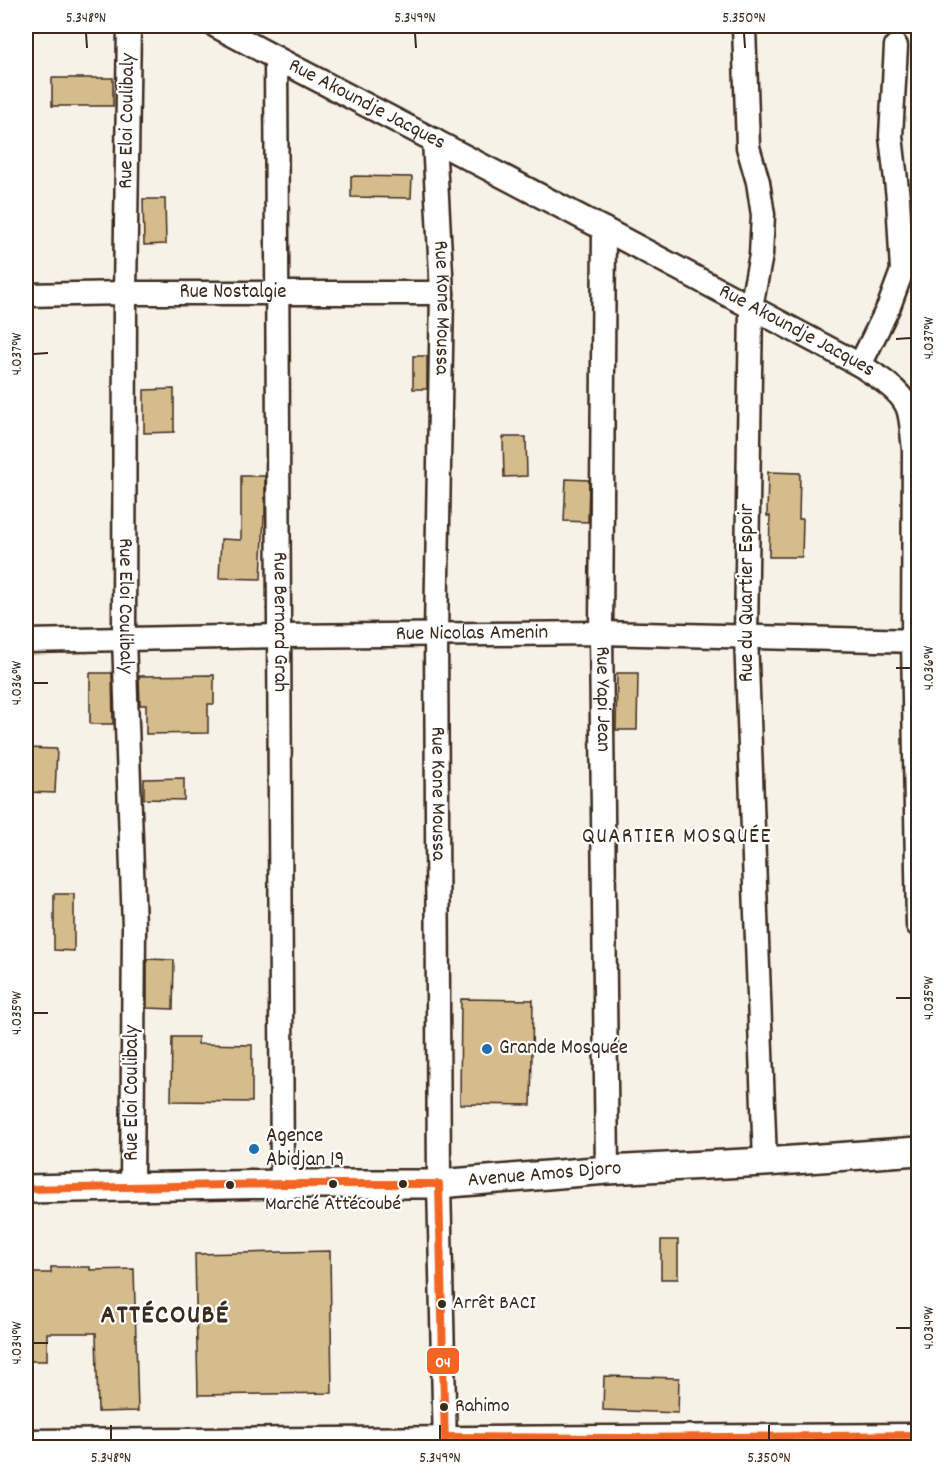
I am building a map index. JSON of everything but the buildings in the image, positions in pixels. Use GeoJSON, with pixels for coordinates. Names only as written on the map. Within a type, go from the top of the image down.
{"type":"FeatureCollection","features":[{"type":"Feature","properties":{"kind":"street","name":"Rue Eloi Coulibaly"},"geometry":{"type":"LineString","coordinates":[[129,26],[125,293],[124,638],[134,927],[132,1188]]}},
{"type":"Feature","properties":{"kind":"street","name":"Rue Akoundje Jacques"},"geometry":{"type":"LineString","coordinates":[[216,26],[860,365],[892,387],[907,406],[916,449],[918,924]]}},
{"type":"Feature","properties":{"kind":"street","name":"Rue du Quartier Espoir"},"geometry":{"type":"LineString","coordinates":[[744,26],[748,147],[758,182],[763,215],[761,255],[751,307],[746,636],[765,1162]]}},
{"type":"Feature","properties":{"kind":"street"},"geometry":{"type":"LineString","coordinates":[[860,365],[889,306],[902,271],[898,198],[891,136],[896,46]]}},
{"type":"Feature","properties":{"kind":"street","name":"Rue Bernard Grah"},"geometry":{"type":"LineString","coordinates":[[276,58],[282,1184]]}},
{"type":"Feature","properties":{"kind":"street","name":"Rue Kone Moussa"},"geometry":{"type":"LineString","coordinates":[[434,140],[442,293],[436,634],[439,1184],[445,1442]]}},
{"type":"Feature","properties":{"kind":"street","name":"Rue Yapi Jean"},"geometry":{"type":"LineString","coordinates":[[604,229],[601,633],[607,1170]]}},
{"type":"Feature","properties":{"kind":"street","name":"Rue Nostalgie"},"geometry":{"type":"LineString","coordinates":[[26,295],[442,293]]}},
{"type":"Feature","properties":{"kind":"street","name":"Rue Nicolas Amenin"},"geometry":{"type":"LineString","coordinates":[[26,641],[601,633],[916,640]]}},
{"type":"Feature","properties":{"kind":"street","name":"Avenue Amos Djoro"},"geometry":{"type":"LineString","coordinates":[[26,1188],[439,1184],[607,1170],[918,1151]]}},
{"type":"Feature","properties":{"kind":"street"},"geometry":{"type":"LineString","coordinates":[[26,1441],[627,1443],[918,1435]]}},
{"type":"Feature","properties":{"kind":"transit line","name":"04"},"geometry":{"type":"LineString","coordinates":[[26,1189],[282,1184],[439,1184]]}},
{"type":"Feature","properties":{"kind":"transit line","name":"04"},"geometry":{"type":"LineString","coordinates":[[439,1184],[445,1448]]}},
{"type":"Feature","properties":{"kind":"transit line","name":"04"},"geometry":{"type":"LineString","coordinates":[[445,1437],[918,1435]]}},
{"type":"Feature","properties":{"kind":"place","name":"Grande Mosquée"},"geometry":{"type":"Point","coordinates":[487,1049]}},
{"type":"Feature","properties":{"kind":"place","name":"Agence Abidjan 19"},"geometry":{"type":"Point","coordinates":[254,1149]}},
{"type":"Feature","properties":{"kind":"place","name":"Marché Attécoubé"},"geometry":{"type":"Point","coordinates":[333,1184]}},
{"type":"Feature","properties":{"kind":"place","name":"Arrêt BACI"},"geometry":{"type":"Point","coordinates":[442,1304]}},
{"type":"Feature","properties":{"kind":"place","name":"Rahimo"},"geometry":{"type":"Point","coordinates":[444,1407]}},
{"type":"Feature","properties":{"kind":"district","name":"QUARTIER MOSQUÉE"},"geometry":{"type":"Point","coordinates":[677,837]}},
{"type":"Feature","properties":{"kind":"district","name":"ATTÉCOUBÉ"},"geometry":{"type":"Point","coordinates":[165,1316]}}]}
